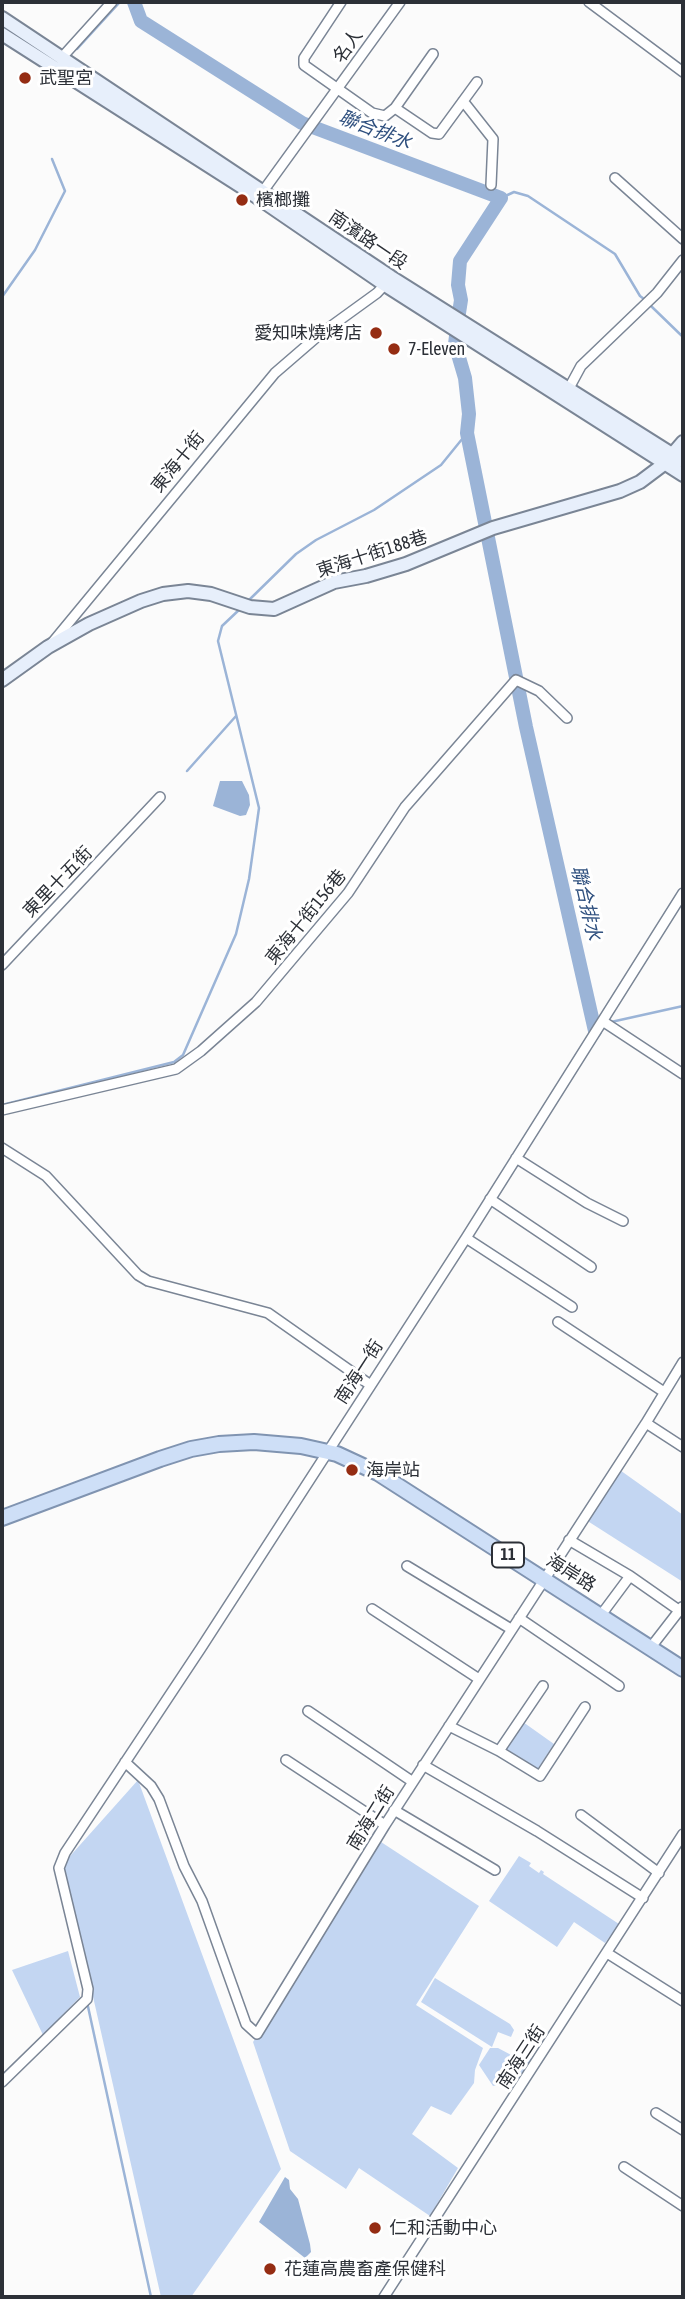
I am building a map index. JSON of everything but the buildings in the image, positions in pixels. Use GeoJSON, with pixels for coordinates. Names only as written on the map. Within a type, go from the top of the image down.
{"type":"FeatureCollection","features":[{"type":"Feature","properties":{"kind":"main road","name":"南濱路一段"},"geometry":{"type":"LineString","coordinates":[[2,19],[388,281],[673,460]]}},
{"type":"Feature","properties":{"kind":"main road","name":"南濱路一段"},"geometry":{"type":"LineString","coordinates":[[2,34],[261,194]]}},
{"type":"Feature","properties":{"kind":"main road","name":"南濱路一段"},"geometry":{"type":"LineString","coordinates":[[388,281],[432,303],[568,390],[673,460],[683,475]]}},
{"type":"Feature","properties":{"kind":"main road","name":"東海十街188巷"},"geometry":{"type":"LineString","coordinates":[[48,647],[89,624],[163,594],[200,592],[247,605],[274,609],[334,582],[406,564],[486,531],[620,491],[640,482],[673,460],[683,442]]}},
{"type":"Feature","properties":{"kind":"main road","name":"東海十街"},"geometry":{"type":"LineString","coordinates":[[2,680],[48,647]]}},
{"type":"Feature","properties":{"kind":"main road","name":"海岸路"},"geometry":{"type":"LineString","coordinates":[[2,1518],[191,1449],[254,1441],[282,1443],[324,1452],[378,1473],[683,1669]]}},
{"type":"Feature","properties":{"kind":"street"},"geometry":{"type":"LineString","coordinates":[[63,74],[62,59],[112,2]]}},
{"type":"Feature","properties":{"kind":"street"},"geometry":{"type":"LineString","coordinates":[[341,2],[304,58],[304,65],[379,116],[385,116],[395,108],[433,54]]}},
{"type":"Feature","properties":{"kind":"street","name":"名人"},"geometry":{"type":"LineString","coordinates":[[261,194],[400,2]]}},
{"type":"Feature","properties":{"kind":"street"},"geometry":{"type":"LineString","coordinates":[[589,2],[683,72]]}},
{"type":"Feature","properties":{"kind":"street"},"geometry":{"type":"LineString","coordinates":[[395,108],[432,133],[439,134],[477,82]]}},
{"type":"Feature","properties":{"kind":"street"},"geometry":{"type":"LineString","coordinates":[[463,101],[493,139],[491,185]]}},
{"type":"Feature","properties":{"kind":"street"},"geometry":{"type":"LineString","coordinates":[[615,178],[683,239]]}},
{"type":"Feature","properties":{"kind":"street"},"geometry":{"type":"LineString","coordinates":[[568,390],[581,366],[657,293],[683,260]]}},
{"type":"Feature","properties":{"kind":"street","name":"東海十街"},"geometry":{"type":"LineString","coordinates":[[48,647],[275,373],[388,281]]}},
{"type":"Feature","properties":{"kind":"street","name":"東海十街156巷"},"geometry":{"type":"LineString","coordinates":[[2,1110],[176,1069],[201,1051],[256,1002],[348,893],[405,807],[516,680],[539,691],[567,718]]}},
{"type":"Feature","properties":{"kind":"street","name":"東里十五街"},"geometry":{"type":"LineString","coordinates":[[2,965],[160,797]]}},
{"type":"Feature","properties":{"kind":"street","name":"南海一街"},"geometry":{"type":"LineString","coordinates":[[2,2082],[87,1999],[88,1989],[59,1866],[65,1853],[466,1238],[604,1023],[683,893]]}},
{"type":"Feature","properties":{"kind":"street"},"geometry":{"type":"LineString","coordinates":[[604,1023],[683,1074]]}},
{"type":"Feature","properties":{"kind":"street"},"geometry":{"type":"LineString","coordinates":[[2,1148],[46,1177],[138,1275],[148,1281],[268,1313],[369,1384]]}},
{"type":"Feature","properties":{"kind":"street"},"geometry":{"type":"LineString","coordinates":[[516,1158],[587,1203],[623,1221]]}},
{"type":"Feature","properties":{"kind":"street"},"geometry":{"type":"LineString","coordinates":[[490,1199],[592,1267]]}},
{"type":"Feature","properties":{"kind":"street"},"geometry":{"type":"LineString","coordinates":[[466,1238],[572,1307]]}},
{"type":"Feature","properties":{"kind":"street"},"geometry":{"type":"LineString","coordinates":[[558,1322],[664,1392]]}},
{"type":"Feature","properties":{"kind":"street","name":"南海二街"},"geometry":{"type":"LineString","coordinates":[[125,1762],[151,1786],[159,1799],[184,1866],[202,1901],[246,2024],[257,2034],[394,1810],[683,1362]]}},
{"type":"Feature","properties":{"kind":"street"},"geometry":{"type":"LineString","coordinates":[[646,1423],[683,1447]]}},
{"type":"Feature","properties":{"kind":"street"},"geometry":{"type":"LineString","coordinates":[[569,1540],[682,1609],[651,1647]]}},
{"type":"Feature","properties":{"kind":"street"},"geometry":{"type":"LineString","coordinates":[[407,1566],[511,1629]]}},
{"type":"Feature","properties":{"kind":"street"},"geometry":{"type":"LineString","coordinates":[[601,1615],[630,1576]]}},
{"type":"Feature","properties":{"kind":"street"},"geometry":{"type":"LineString","coordinates":[[372,1609],[479,1679]]}},
{"type":"Feature","properties":{"kind":"street"},"geometry":{"type":"LineString","coordinates":[[519,1618],[619,1686]]}},
{"type":"Feature","properties":{"kind":"street"},"geometry":{"type":"LineString","coordinates":[[499,1751],[543,1686]]}},
{"type":"Feature","properties":{"kind":"street"},"geometry":{"type":"LineString","coordinates":[[449,1726],[499,1751],[540,1776],[585,1707]]}},
{"type":"Feature","properties":{"kind":"street"},"geometry":{"type":"LineString","coordinates":[[308,1711],[413,1782]]}},
{"type":"Feature","properties":{"kind":"street"},"geometry":{"type":"LineString","coordinates":[[286,1759],[385,1825]]}},
{"type":"Feature","properties":{"kind":"street"},"geometry":{"type":"LineString","coordinates":[[423,1765],[643,1898]]}},
{"type":"Feature","properties":{"kind":"street"},"geometry":{"type":"LineString","coordinates":[[394,1810],[495,1870]]}},
{"type":"Feature","properties":{"kind":"street"},"geometry":{"type":"LineString","coordinates":[[581,1815],[659,1872]]}},
{"type":"Feature","properties":{"kind":"street","name":"南海三街"},"geometry":{"type":"LineString","coordinates":[[384,2297],[683,1834]]}},
{"type":"Feature","properties":{"kind":"street"},"geometry":{"type":"LineString","coordinates":[[607,1954],[683,2001]]}},
{"type":"Feature","properties":{"kind":"street"},"geometry":{"type":"LineString","coordinates":[[656,2113],[683,2130]]}},
{"type":"Feature","properties":{"kind":"street"},"geometry":{"type":"LineString","coordinates":[[624,2167],[683,2206]]}},
{"type":"Feature","properties":{"kind":"shaded area"},"geometry":{"type":"Polygon","coordinates":[[[220,781],[242,781],[249,795],[250,805],[246,815],[240,816],[213,806],[220,781]]]}},
{"type":"Feature","properties":{"kind":"shaded area"},"geometry":{"type":"Polygon","coordinates":[[[617,1468],[683,1515],[683,1582],[586,1520],[617,1468]]]}},
{"type":"Feature","properties":{"kind":"shaded area"},"geometry":{"type":"Polygon","coordinates":[[[523,1722],[554,1744],[537,1770],[504,1752],[523,1722]]]}},
{"type":"Feature","properties":{"kind":"shaded area"},"geometry":{"type":"Polygon","coordinates":[[[138,1780],[281,2169],[191,2297],[161,2297],[63,1864],[138,1780]]]}},
{"type":"Feature","properties":{"kind":"shaded area"},"geometry":{"type":"Polygon","coordinates":[[[381,1842],[479,1906],[416,2005],[483,2048],[475,2070],[474,2083],[451,2115],[431,2106],[412,2134],[458,2168],[430,2216],[359,2168],[346,2189],[290,2151],[253,2042],[292,1985],[381,1842]]]}},
{"type":"Feature","properties":{"kind":"shaded area"},"geometry":{"type":"Polygon","coordinates":[[[519,1856],[531,1863],[529,1866],[539,1873],[541,1870],[543,1874],[619,1924],[605,1943],[574,1922],[557,1947],[489,1901],[519,1856]]]}},
{"type":"Feature","properties":{"kind":"shaded area"},"geometry":{"type":"Polygon","coordinates":[[[68,1951],[80,1997],[43,2035],[12,1970],[68,1951]]]}},
{"type":"Feature","properties":{"kind":"shaded area"},"geometry":{"type":"Polygon","coordinates":[[[435,1978],[510,2024],[514,2030],[511,2037],[498,2032],[492,2047],[421,2002],[435,1978]]]}},
{"type":"Feature","properties":{"kind":"shaded area"},"geometry":{"type":"Polygon","coordinates":[[[490,2048],[498,2048],[515,2057],[525,2054],[533,2059],[511,2091],[504,2089],[502,2084],[493,2086],[479,2065],[490,2048]]]}},
{"type":"Feature","properties":{"kind":"shaded area"},"geometry":{"type":"Polygon","coordinates":[[[285,2177],[298,2199],[310,2244],[311,2252],[305,2258],[259,2222],[285,2177]]]}},
{"type":"Feature","properties":{"kind":"waterway"},"geometry":{"type":"LineString","coordinates":[[77,49],[120,2]]}},
{"type":"Feature","properties":{"kind":"waterway","name":"聯合排水"},"geometry":{"type":"LineString","coordinates":[[134,2],[141,21],[302,123],[501,198],[460,261],[458,285],[461,300],[457,326]]}},
{"type":"Feature","properties":{"kind":"waterway"},"geometry":{"type":"LineString","coordinates":[[2,297],[35,250],[65,191],[52,159]]}},
{"type":"Feature","properties":{"kind":"waterway"},"geometry":{"type":"LineString","coordinates":[[501,198],[514,192],[528,196],[615,254],[644,299]]}},
{"type":"Feature","properties":{"kind":"waterway"},"geometry":{"type":"LineString","coordinates":[[651,306],[683,337]]}},
{"type":"Feature","properties":{"kind":"waterway","name":"聯合排水"},"geometry":{"type":"LineString","coordinates":[[456,336],[455,344],[465,378],[469,414],[467,433],[526,727],[595,1031]]}},
{"type":"Feature","properties":{"kind":"waterway"},"geometry":{"type":"LineString","coordinates":[[247,602],[296,554],[316,540],[374,510],[441,465],[467,433]]}},
{"type":"Feature","properties":{"kind":"waterway"},"geometry":{"type":"LineString","coordinates":[[2,1105],[174,1062],[183,1055],[236,934],[249,879],[259,808],[218,641],[222,626],[240,609]]}},
{"type":"Feature","properties":{"kind":"waterway"},"geometry":{"type":"LineString","coordinates":[[187,771],[236,716]]}},
{"type":"Feature","properties":{"kind":"waterway"},"geometry":{"type":"LineString","coordinates":[[611,1022],[683,1006]]}},
{"type":"Feature","properties":{"kind":"waterway"},"geometry":{"type":"LineString","coordinates":[[87,2002],[151,2297]]}},
{"type":"Feature","properties":{"kind":"place","name":"武聖宮"},"geometry":{"type":"Point","coordinates":[25,78]}},
{"type":"Feature","properties":{"kind":"place","name":"檳榔攤"},"geometry":{"type":"Point","coordinates":[242,200]}},
{"type":"Feature","properties":{"kind":"place","name":"愛知味燒烤店"},"geometry":{"type":"Point","coordinates":[376,333]}},
{"type":"Feature","properties":{"kind":"place","name":"7-Eleven"},"geometry":{"type":"Point","coordinates":[394,349]}},
{"type":"Feature","properties":{"kind":"place","name":"海岸站"},"geometry":{"type":"Point","coordinates":[352,1470]}},
{"type":"Feature","properties":{"kind":"place","name":"仁和活動中心"},"geometry":{"type":"Point","coordinates":[375,2228]}},
{"type":"Feature","properties":{"kind":"place","name":"花蓮高農畜產保健科"},"geometry":{"type":"Point","coordinates":[270,2269]}}]}
